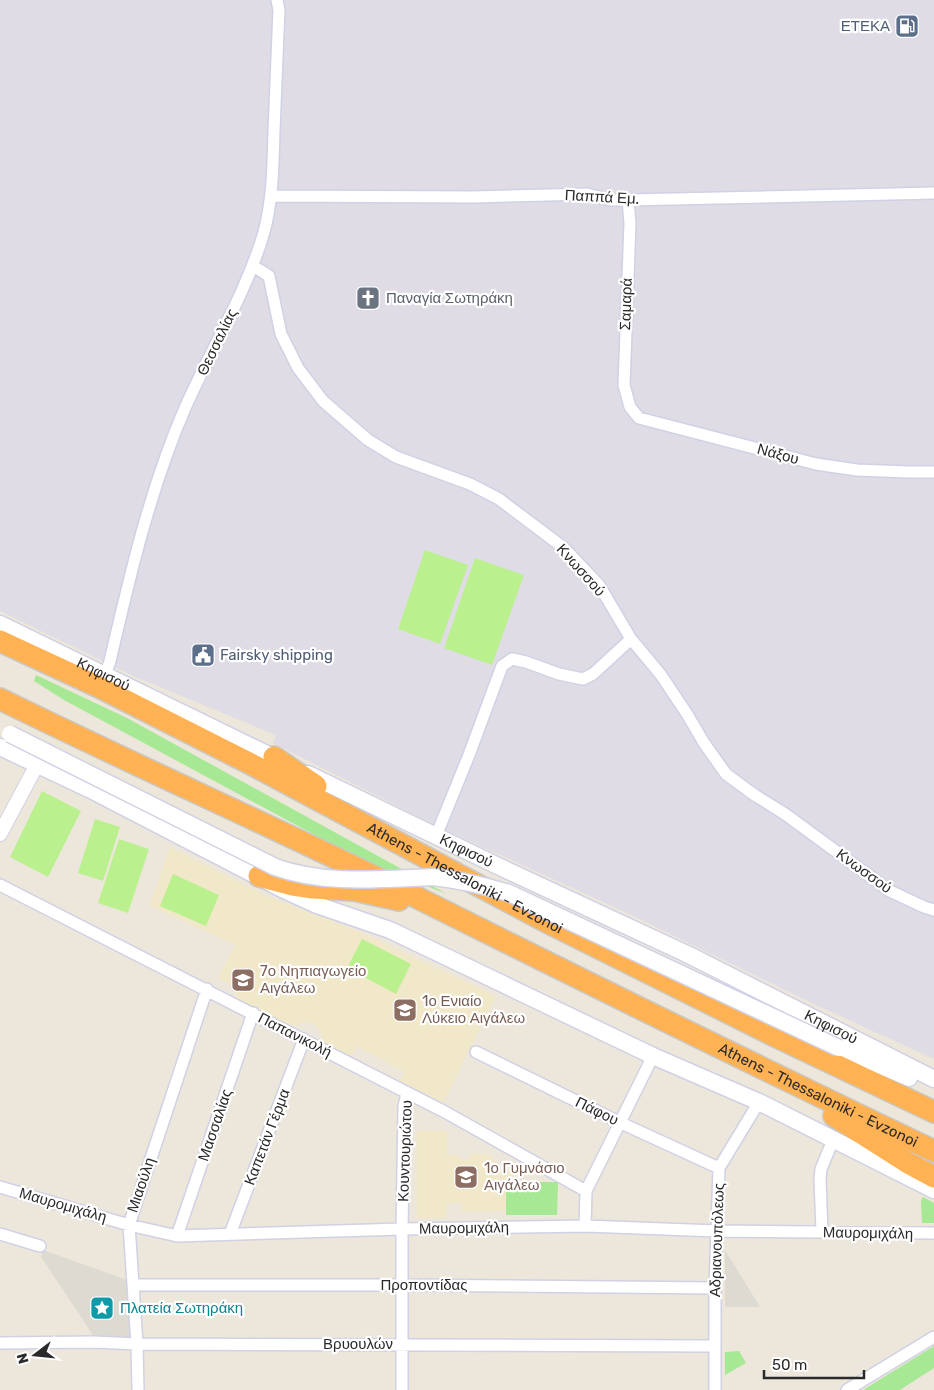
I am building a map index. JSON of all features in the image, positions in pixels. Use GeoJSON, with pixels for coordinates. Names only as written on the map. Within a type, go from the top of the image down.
{"type":"FeatureCollection","features":[{"type":"Feature","properties":{"kind":"highway","name":"Athens - Thessaloniki - Evzonoi"},"geometry":{"type":"LineString","coordinates":[[0,641],[97,686],[253,765],[545,921],[746,1022],[926,1108]]}},
{"type":"Feature","properties":{"kind":"highway","name":"Athens - Thessaloniki - Evzonoi"},"geometry":{"type":"LineString","coordinates":[[0,699],[544,960],[756,1066],[934,1151]]}},
{"type":"Feature","properties":{"kind":"highway"},"geometry":{"type":"LineString","coordinates":[[274,757],[423,857]]}},
{"type":"Feature","properties":{"kind":"highway"},"geometry":{"type":"LineString","coordinates":[[259,876],[313,888],[354,890],[440,910]]}},
{"type":"Feature","properties":{"kind":"highway"},"geometry":{"type":"LineString","coordinates":[[839,1048],[926,1108]]}},
{"type":"Feature","properties":{"kind":"highway"},"geometry":{"type":"LineString","coordinates":[[756,1066],[908,1163],[934,1176]]}},
{"type":"Feature","properties":{"kind":"main road","name":"Κηφισού"},"geometry":{"type":"LineString","coordinates":[[0,624],[436,836],[689,955],[934,1079]]}},
{"type":"Feature","properties":{"kind":"main road"},"geometry":{"type":"LineString","coordinates":[[5,731],[275,867],[303,876],[332,880],[433,877],[475,882],[509,893],[839,1048],[934,1088]]}},
{"type":"Feature","properties":{"kind":"main road"},"geometry":{"type":"LineString","coordinates":[[0,747],[91,790],[282,889],[317,905],[390,930],[653,1056],[759,1102],[934,1190]]}},
{"type":"Feature","properties":{"kind":"street","name":"Θεσσαλίας"},"geometry":{"type":"LineString","coordinates":[[105,675],[110,661],[132,564],[155,485],[185,408],[253,266],[264,231],[271,196],[279,10],[277,0]]}},
{"type":"Feature","properties":{"kind":"street","name":"Παππά Εμ."},"geometry":{"type":"LineString","coordinates":[[271,196],[473,197],[587,194],[610,200],[628,200],[934,193]]}},
{"type":"Feature","properties":{"kind":"street","name":"Σαμαρά"},"geometry":{"type":"LineString","coordinates":[[628,200],[630,223],[624,385],[630,407]]}},
{"type":"Feature","properties":{"kind":"street","name":"Κνωσσού"},"geometry":{"type":"LineString","coordinates":[[253,266],[269,276],[281,334],[298,368],[323,401],[368,440],[396,457],[470,484],[498,499],[564,548],[599,585],[632,639],[661,675],[688,714],[704,744],[726,774],[836,850],[890,891],[934,910]]}},
{"type":"Feature","properties":{"kind":"street","name":"Νάξου"},"geometry":{"type":"LineString","coordinates":[[630,407],[639,418],[816,464],[857,470],[934,472]]}},
{"type":"Feature","properties":{"kind":"street"},"geometry":{"type":"LineString","coordinates":[[436,836],[502,666],[512,659],[559,674],[582,679],[593,674],[632,639]]}},
{"type":"Feature","properties":{"kind":"street"},"geometry":{"type":"LineString","coordinates":[[0,834],[38,765]]}},
{"type":"Feature","properties":{"kind":"street","name":"Παπανικολή"},"geometry":{"type":"LineString","coordinates":[[0,885],[445,1112],[586,1191]]}},
{"type":"Feature","properties":{"kind":"street","name":"Μιαούλη"},"geometry":{"type":"LineString","coordinates":[[138,1390],[137,1344],[128,1225],[207,989]]}},
{"type":"Feature","properties":{"kind":"street","name":"Μασσαλίας"},"geometry":{"type":"LineString","coordinates":[[177,1236],[253,1013]]}},
{"type":"Feature","properties":{"kind":"street","name":"Καπετάν Γέρμα"},"geometry":{"type":"LineString","coordinates":[[230,1234],[304,1039]]}},
{"type":"Feature","properties":{"kind":"street","name":"Πάφου"},"geometry":{"type":"LineString","coordinates":[[476,1052],[621,1123],[719,1168]]}},
{"type":"Feature","properties":{"kind":"street"},"geometry":{"type":"LineString","coordinates":[[585,1226],[586,1191],[653,1056]]}},
{"type":"Feature","properties":{"kind":"street","name":"Κουντουριώτου"},"geometry":{"type":"LineString","coordinates":[[402,1390],[404,1106],[407,1093]]}},
{"type":"Feature","properties":{"kind":"street","name":"Αδριανουπόλεως"},"geometry":{"type":"LineString","coordinates":[[715,1390],[719,1168],[759,1102]]}},
{"type":"Feature","properties":{"kind":"street"},"geometry":{"type":"LineString","coordinates":[[822,1232],[821,1169],[833,1140]]}},
{"type":"Feature","properties":{"kind":"street","name":"Μαυρομιχάλη"},"geometry":{"type":"LineString","coordinates":[[0,1187],[128,1225],[177,1236],[585,1226],[934,1234]]}},
{"type":"Feature","properties":{"kind":"street"},"geometry":{"type":"LineString","coordinates":[[0,1234],[40,1246]]}},
{"type":"Feature","properties":{"kind":"street","name":"Προποντίδας"},"geometry":{"type":"LineString","coordinates":[[133,1285],[716,1288]]}},
{"type":"Feature","properties":{"kind":"street"},"geometry":{"type":"LineString","coordinates":[[847,1390],[934,1337]]}},
{"type":"Feature","properties":{"kind":"street","name":"Βρυουλών"},"geometry":{"type":"LineString","coordinates":[[0,1343],[716,1346]]}},
{"type":"Feature","properties":{"kind":"shaded area"},"geometry":{"type":"Polygon","coordinates":[[[0,0],[934,0],[934,1059],[818,1006],[627,913],[441,828],[273,743],[276,735],[133,676],[0,611],[0,0]]]}},
{"type":"Feature","properties":{"kind":"shaded area"},"geometry":{"type":"Polygon","coordinates":[[[170,847],[264,895],[360,932],[496,996],[443,1103],[400,1081],[405,1072],[368,1052],[356,1047],[352,1056],[324,1043],[318,1027],[313,1024],[308,1022],[292,1026],[234,999],[239,988],[218,978],[235,945],[150,906],[170,847]]]}},
{"type":"Feature","properties":{"kind":"shaded area","name":"1ο Γυμνάσιο Αιγάλεω"},"geometry":{"type":"Polygon","coordinates":[[[417,1131],[447,1131],[447,1155],[457,1155],[464,1161],[470,1155],[477,1153],[490,1155],[499,1166],[500,1172],[514,1171],[515,1182],[558,1182],[557,1215],[506,1215],[505,1211],[461,1211],[461,1203],[447,1203],[446,1218],[417,1218],[417,1131]]]}},
{"type":"Feature","properties":{"kind":"shaded area","name":"Πλατεία Σωτηράκη"},"geometry":{"type":"Polygon","coordinates":[[[43,1250],[127,1280],[131,1336],[126,1338],[95,1338],[41,1257],[43,1250]]]}},
{"type":"Feature","properties":{"kind":"shaded area"},"geometry":{"type":"Polygon","coordinates":[[[725,1250],[760,1307],[725,1307],[725,1250]]]}},
{"type":"Feature","properties":{"kind":"green space"},"geometry":{"type":"Polygon","coordinates":[[[425,550],[468,565],[440,644],[398,629],[425,550]]]}},
{"type":"Feature","properties":{"kind":"green space"},"geometry":{"type":"Polygon","coordinates":[[[475,558],[524,575],[492,665],[444,648],[475,558]]]}},
{"type":"Feature","properties":{"kind":"green space"},"geometry":{"type":"Polygon","coordinates":[[[36,675],[127,718],[447,894],[372,865],[350,854],[64,700],[34,681],[36,675]]]}},
{"type":"Feature","properties":{"kind":"green space"},"geometry":{"type":"Polygon","coordinates":[[[42,791],[81,811],[48,877],[10,857],[42,791]]]}},
{"type":"Feature","properties":{"kind":"green space"},"geometry":{"type":"Polygon","coordinates":[[[95,819],[120,827],[103,881],[78,873],[95,819]]]}},
{"type":"Feature","properties":{"kind":"green space"},"geometry":{"type":"Polygon","coordinates":[[[119,839],[149,849],[128,913],[98,903],[119,839]]]}},
{"type":"Feature","properties":{"kind":"green space"},"geometry":{"type":"Polygon","coordinates":[[[173,874],[219,895],[206,926],[160,906],[173,874]]]}},
{"type":"Feature","properties":{"kind":"green space"},"geometry":{"type":"Polygon","coordinates":[[[362,939],[411,964],[396,994],[347,968],[362,939]]]}},
{"type":"Feature","properties":{"kind":"green space"},"geometry":{"type":"Polygon","coordinates":[[[506,1182],[558,1182],[557,1215],[506,1215],[506,1182]]]}},
{"type":"Feature","properties":{"kind":"green space"},"geometry":{"type":"Polygon","coordinates":[[[923,1197],[934,1203],[934,1223],[922,1223],[921,1200],[923,1197]]]}},
{"type":"Feature","properties":{"kind":"green space"},"geometry":{"type":"Polygon","coordinates":[[[934,1346],[934,1368],[900,1390],[863,1390],[934,1346]]]}},
{"type":"Feature","properties":{"kind":"green space"},"geometry":{"type":"Polygon","coordinates":[[[739,1351],[746,1363],[725,1375],[725,1352],[739,1351]]]}},
{"type":"Feature","properties":{"kind":"place","name":"ΕΤΕΚΑ"},"geometry":{"type":"Point","coordinates":[907,26]}},
{"type":"Feature","properties":{"kind":"place","name":"Παναγία Σωτηράκη"},"geometry":{"type":"Point","coordinates":[368,298]}},
{"type":"Feature","properties":{"kind":"place","name":"Fairsky shipping"},"geometry":{"type":"Point","coordinates":[203,655]}},
{"type":"Feature","properties":{"kind":"place","name":"7ο Νηπιαγωγείο Αιγάλεω"},"geometry":{"type":"Point","coordinates":[243,980]}},
{"type":"Feature","properties":{"kind":"place","name":"1ο Ενιαίο Λύκειο Αιγάλεω"},"geometry":{"type":"Point","coordinates":[405,1010]}},
{"type":"Feature","properties":{"kind":"place","name":"1ο Γυμνάσιο Αιγάλεω"},"geometry":{"type":"Point","coordinates":[466,1177]}},
{"type":"Feature","properties":{"kind":"place","name":"Πλατεία Σωτηράκη"},"geometry":{"type":"Point","coordinates":[102,1308]}}]}
